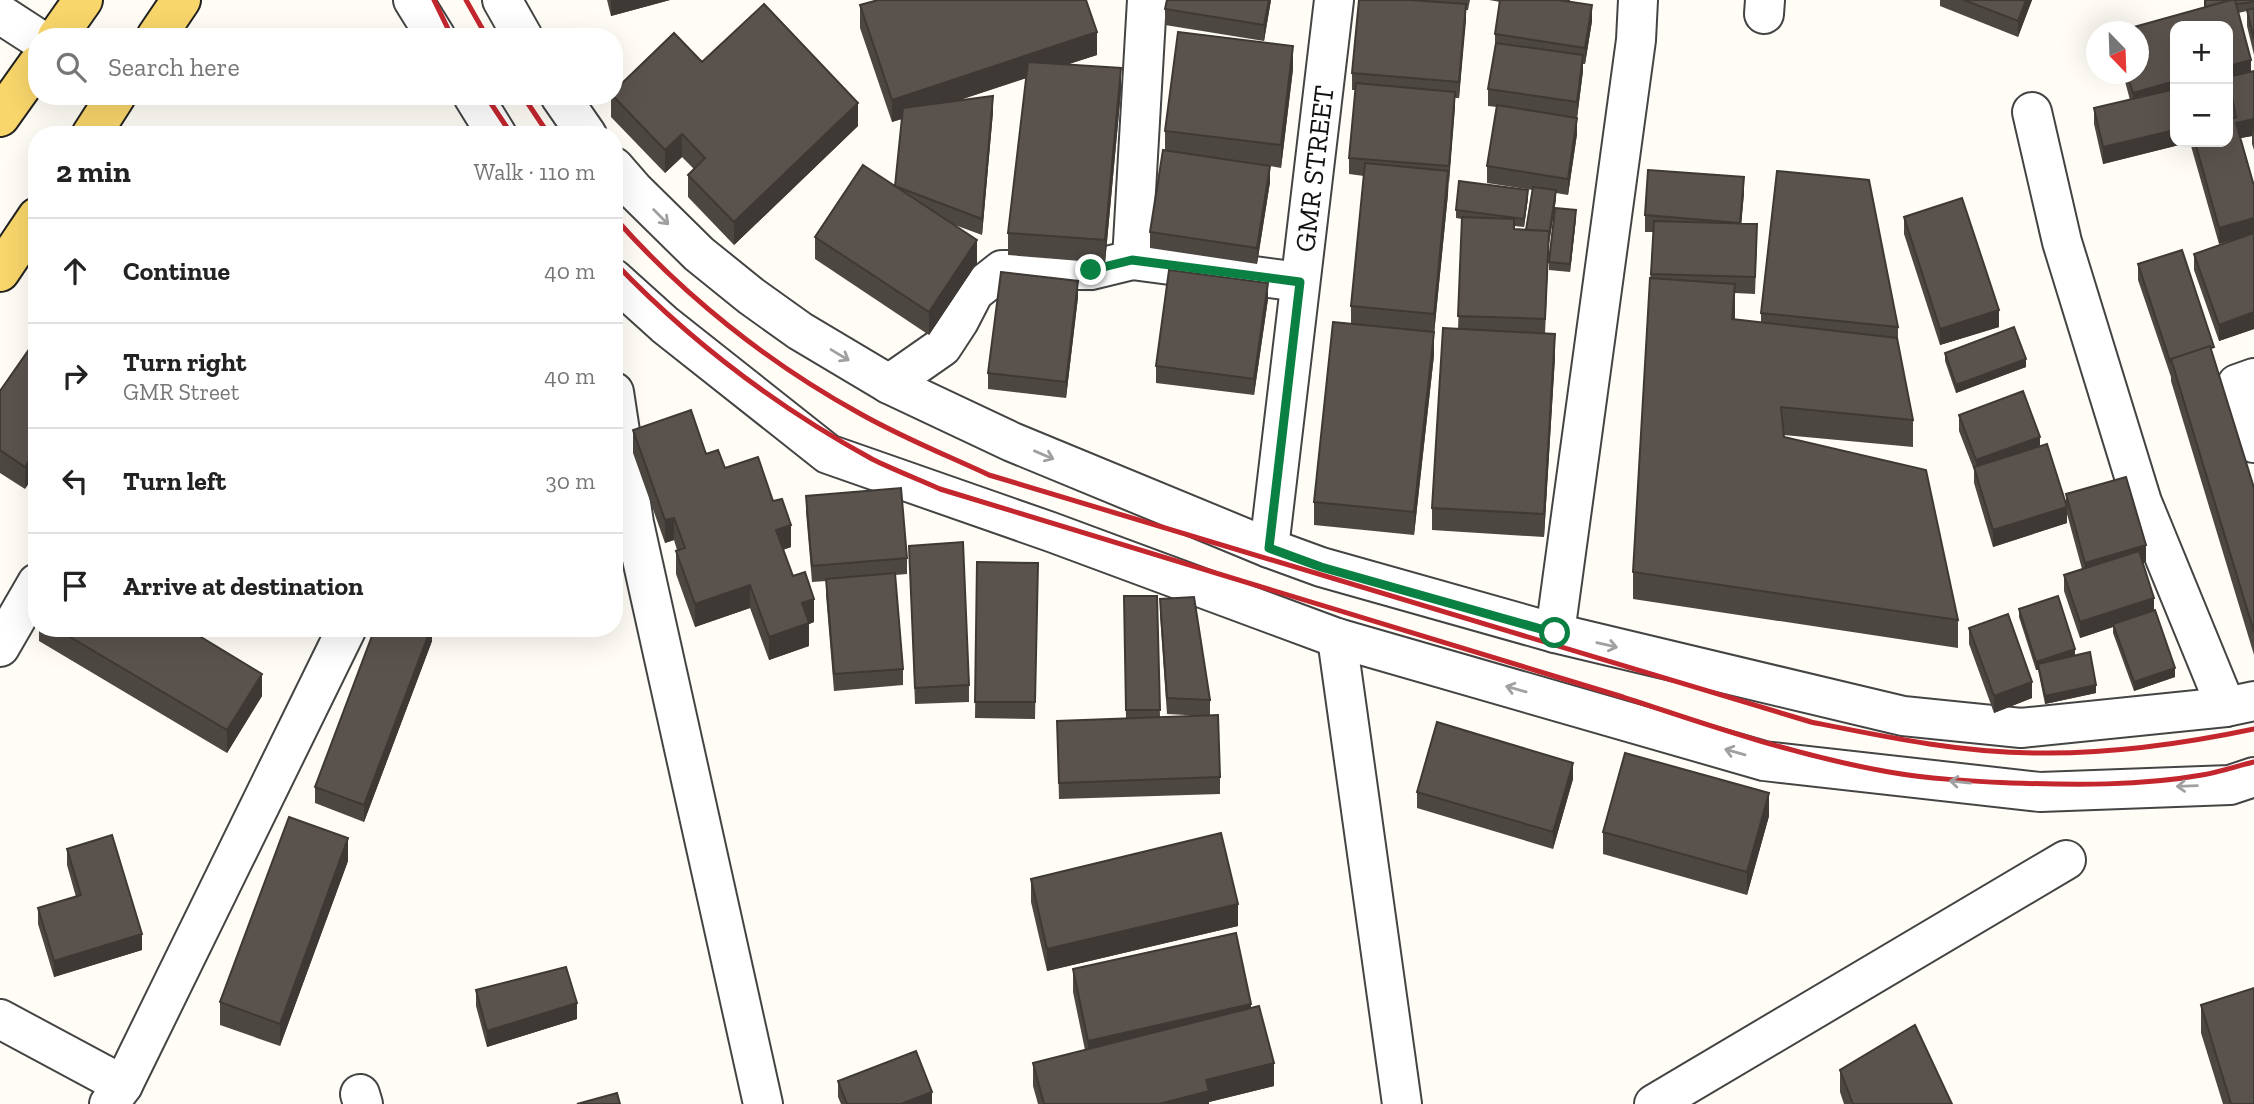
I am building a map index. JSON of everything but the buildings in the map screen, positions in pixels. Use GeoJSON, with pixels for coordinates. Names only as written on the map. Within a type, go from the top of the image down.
{"type":"FeatureCollection","features":[{"type":"Feature","properties":{"kind":"main road"},"geometry":{"type":"LineString","coordinates":[[63,28],[83,0]]}},
{"type":"Feature","properties":{"kind":"main road"},"geometry":{"type":"LineString","coordinates":[[162,28],[181,0]]}},
{"type":"Feature","properties":{"kind":"main road"},"geometry":{"type":"LineString","coordinates":[[0,117],[28,78]]}},
{"type":"Feature","properties":{"kind":"main road"},"geometry":{"type":"LineString","coordinates":[[97,126],[110,105]]}},
{"type":"Feature","properties":{"kind":"main road"},"geometry":{"type":"LineString","coordinates":[[0,272],[28,230]]}},
{"type":"Feature","properties":{"kind":"street"},"geometry":{"type":"LineString","coordinates":[[413,0],[430,28]]}},
{"type":"Feature","properties":{"kind":"street"},"geometry":{"type":"LineString","coordinates":[[502,0],[518,28]]}},
{"type":"Feature","properties":{"kind":"street"},"geometry":{"type":"LineString","coordinates":[[1132,260],[1147,0]]}},
{"type":"Feature","properties":{"kind":"street","name":"GMR STREET"},"geometry":{"type":"LineString","coordinates":[[1269,548],[1334,0]]}},
{"type":"Feature","properties":{"kind":"street"},"geometry":{"type":"LineString","coordinates":[[1555,633],[1634,54],[1638,0]]}},
{"type":"Feature","properties":{"kind":"street"},"geometry":{"type":"LineString","coordinates":[[0,14],[28,32]]}},
{"type":"Feature","properties":{"kind":"street"},"geometry":{"type":"LineString","coordinates":[[566,105],[581,126]]}},
{"type":"Feature","properties":{"kind":"street"},"geometry":{"type":"LineString","coordinates":[[623,177],[699,254],[751,296],[800,331],[888,384],[1012,442],[1321,567],[1555,633],[1903,716],[2021,728],[2245,712],[2142,502],[2062,242],[2032,112]]}},
{"type":"Feature","properties":{"kind":"street"},"geometry":{"type":"LineString","coordinates":[[888,384],[942,346],[960,321],[974,292],[1002,270],[1091,270],[1132,260],[1300,282]]}},
{"type":"Feature","properties":{"kind":"street"},"geometry":{"type":"LineString","coordinates":[[623,287],[665,325],[828,454],[1051,532],[1337,638],[1764,761],[2040,792],[2230,785],[2254,777]]}},
{"type":"Feature","properties":{"kind":"street"},"geometry":{"type":"LineString","coordinates":[[2254,379],[2237,384],[2254,443]]}},
{"type":"Feature","properties":{"kind":"street"},"geometry":{"type":"LineString","coordinates":[[623,451],[634,523],[763,1104]]}},
{"type":"Feature","properties":{"kind":"street"},"geometry":{"type":"LineString","coordinates":[[0,647],[28,599]]}},
{"type":"Feature","properties":{"kind":"street"},"geometry":{"type":"LineString","coordinates":[[0,1019],[116,1095],[343,637]]}},
{"type":"Feature","properties":{"kind":"street"},"geometry":{"type":"LineString","coordinates":[[1337,638],[1402,1104]]}},
{"type":"Feature","properties":{"kind":"street"},"geometry":{"type":"LineString","coordinates":[[2021,728],[2027,790]]}},
{"type":"Feature","properties":{"kind":"street"},"geometry":{"type":"LineString","coordinates":[[1654,1104],[2066,860]]}},
{"type":"Feature","properties":{"kind":"railway"},"geometry":{"type":"LineString","coordinates":[[434,0],[448,28]]}},
{"type":"Feature","properties":{"kind":"railway"},"geometry":{"type":"LineString","coordinates":[[466,0],[482,28]]}},
{"type":"Feature","properties":{"kind":"railway"},"geometry":{"type":"LineString","coordinates":[[492,105],[506,126]]}},
{"type":"Feature","properties":{"kind":"railway"},"geometry":{"type":"LineString","coordinates":[[529,105],[543,126]]}},
{"type":"Feature","properties":{"kind":"railway"},"geometry":{"type":"LineString","coordinates":[[623,227],[669,274],[728,326],[792,372],[875,422],[989,475],[1811,722],[1953,747],[2038,753],[2146,747],[2254,729]]}},
{"type":"Feature","properties":{"kind":"railway"},"geometry":{"type":"LineString","coordinates":[[623,271],[704,345],[768,394],[872,459],[940,489],[1754,739],[1821,758],[1889,772],[2011,783],[2131,783],[2179,779],[2254,762]]}},
{"type":"Feature","properties":{"kind":"route"},"geometry":{"type":"LineString","coordinates":[[1091,270],[1132,260],[1300,282],[1269,548],[1321,567],[1555,633]]}}]}
